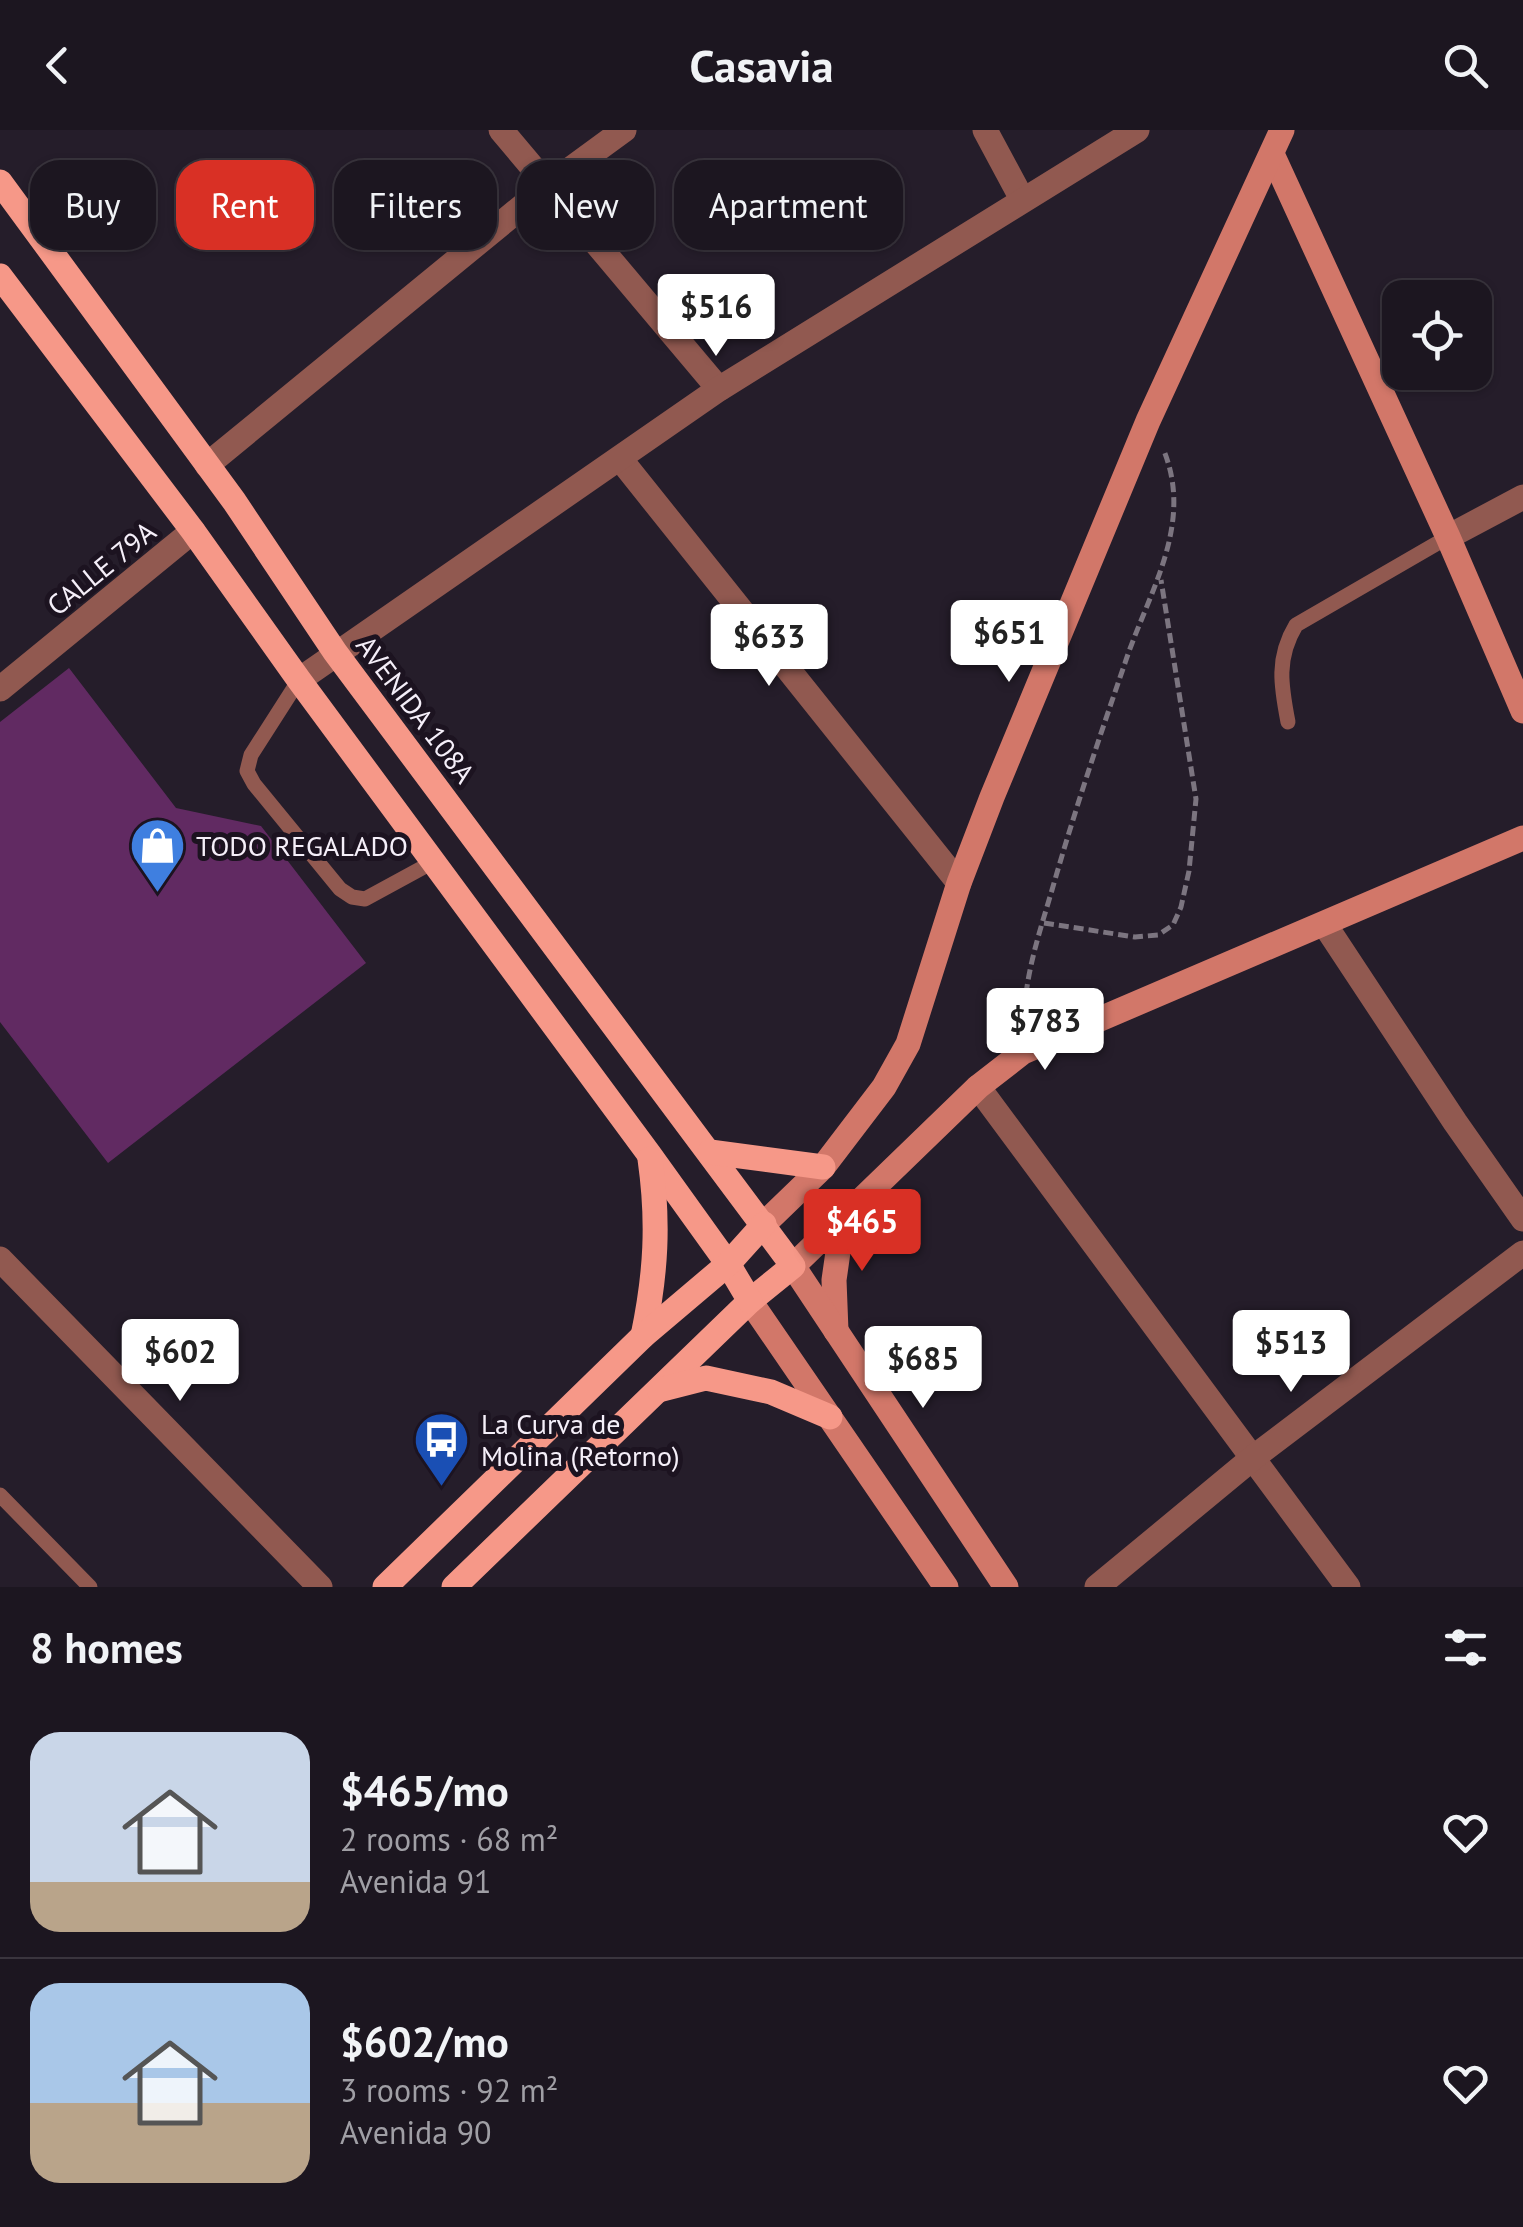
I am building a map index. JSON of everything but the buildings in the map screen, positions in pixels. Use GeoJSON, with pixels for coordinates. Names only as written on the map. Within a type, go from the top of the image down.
{"type":"FeatureCollection","features":[{"type":"Feature","properties":{"kind":"main road","name":"AVENIDA 108A"},"geometry":{"type":"LineString","coordinates":[[0,182],[207,465],[336,652],[793,1266]]}},
{"type":"Feature","properties":{"kind":"main road"},"geometry":{"type":"LineString","coordinates":[[0,276],[193,531],[298,680],[650,1154],[750,1300]]}},
{"type":"Feature","properties":{"kind":"main road"},"geometry":{"type":"LineString","coordinates":[[710,1152],[823,1167]]}},
{"type":"Feature","properties":{"kind":"main road"},"geometry":{"type":"LineString","coordinates":[[643,1336],[656,1236],[657,1207],[650,1154]]}},
{"type":"Feature","properties":{"kind":"main road"},"geometry":{"type":"LineString","coordinates":[[385,1587],[643,1336],[728,1264],[764,1224]]}},
{"type":"Feature","properties":{"kind":"main road"},"geometry":{"type":"LineString","coordinates":[[454,1587],[750,1300],[793,1266]]}},
{"type":"Feature","properties":{"kind":"main road"},"geometry":{"type":"LineString","coordinates":[[654,1392],[706,1378],[771,1392],[830,1417]]}},
{"type":"Feature","properties":{"kind":"street"},"geometry":{"type":"LineString","coordinates":[[501,130],[525,160]]}},
{"type":"Feature","properties":{"kind":"street"},"geometry":{"type":"LineString","coordinates":[[583,160],[624,130]]}},
{"type":"Feature","properties":{"kind":"street"},"geometry":{"type":"LineString","coordinates":[[985,130],[1022,199]]}},
{"type":"Feature","properties":{"kind":"street"},"geometry":{"type":"LineString","coordinates":[[298,680],[719,389],[1137,130]]}},
{"type":"Feature","properties":{"kind":"street"},"geometry":{"type":"LineString","coordinates":[[764,1224],[823,1167],[884,1087],[908,1044],[960,883],[1148,420],[1277,142]]}},
{"type":"Feature","properties":{"kind":"street"},"geometry":{"type":"LineString","coordinates":[[1277,142],[1523,711]]}},
{"type":"Feature","properties":{"kind":"street"},"geometry":{"type":"LineString","coordinates":[[207,465],[517,211]]}},
{"type":"Feature","properties":{"kind":"street"},"geometry":{"type":"LineString","coordinates":[[600,250],[719,389]]}},
{"type":"Feature","properties":{"kind":"street"},"geometry":{"type":"LineString","coordinates":[[621,460],[960,883]]}},
{"type":"Feature","properties":{"kind":"street"},"geometry":{"type":"LineString","coordinates":[[1448,537],[1523,497]]}},
{"type":"Feature","properties":{"kind":"street","name":"CALLE 79A"},"geometry":{"type":"LineString","coordinates":[[0,689],[193,531]]}},
{"type":"Feature","properties":{"kind":"street"},"geometry":{"type":"LineString","coordinates":[[1006,1587],[793,1266],[978,1087],[1024,1052],[1523,838]]}},
{"type":"Feature","properties":{"kind":"street"},"geometry":{"type":"LineString","coordinates":[[1325,925],[1523,1218]]}},
{"type":"Feature","properties":{"kind":"street"},"geometry":{"type":"LineString","coordinates":[[978,1087],[1348,1587]]}},
{"type":"Feature","properties":{"kind":"street"},"geometry":{"type":"LineString","coordinates":[[836,1331],[834,1280],[843,1216]]}},
{"type":"Feature","properties":{"kind":"street"},"geometry":{"type":"LineString","coordinates":[[1098,1587],[1254,1457],[1523,1253]]}},
{"type":"Feature","properties":{"kind":"street"},"geometry":{"type":"LineString","coordinates":[[0,1258],[320,1587]]}},
{"type":"Feature","properties":{"kind":"street"},"geometry":{"type":"LineString","coordinates":[[750,1300],[946,1587]]}},
{"type":"Feature","properties":{"kind":"lane"},"geometry":{"type":"LineString","coordinates":[[1288,722],[1280,670],[1284,644],[1296,625],[1448,537]]}},
{"type":"Feature","properties":{"kind":"lane"},"geometry":{"type":"LineString","coordinates":[[298,680],[251,755],[247,771],[254,784],[340,889],[352,897],[364,899],[433,862]]}},
{"type":"Feature","properties":{"kind":"lane"},"geometry":{"type":"LineString","coordinates":[[0,1495],[90,1587]]}},
{"type":"Feature","properties":{"kind":"lane"},"geometry":{"type":"LineString","coordinates":[[64,1587],[77,1575]]}},
{"type":"Feature","properties":{"kind":"path"},"geometry":{"type":"LineString","coordinates":[[1024,1052],[1024,992],[1042,922],[1127,657],[1161,577],[1176,509],[1166,456],[1148,420]]}},
{"type":"Feature","properties":{"kind":"path"},"geometry":{"type":"LineString","coordinates":[[1042,922],[1135,937],[1158,935],[1172,925],[1181,907],[1196,799],[1161,577]]}},
{"type":"Feature","properties":{"kind":"place","name":"TODO REGALADO"},"geometry":{"type":"Point","coordinates":[157,894]}},
{"type":"Feature","properties":{"kind":"place","name":"La Curva de Molina (Retorno)"},"geometry":{"type":"Point","coordinates":[442,1488]}}]}
